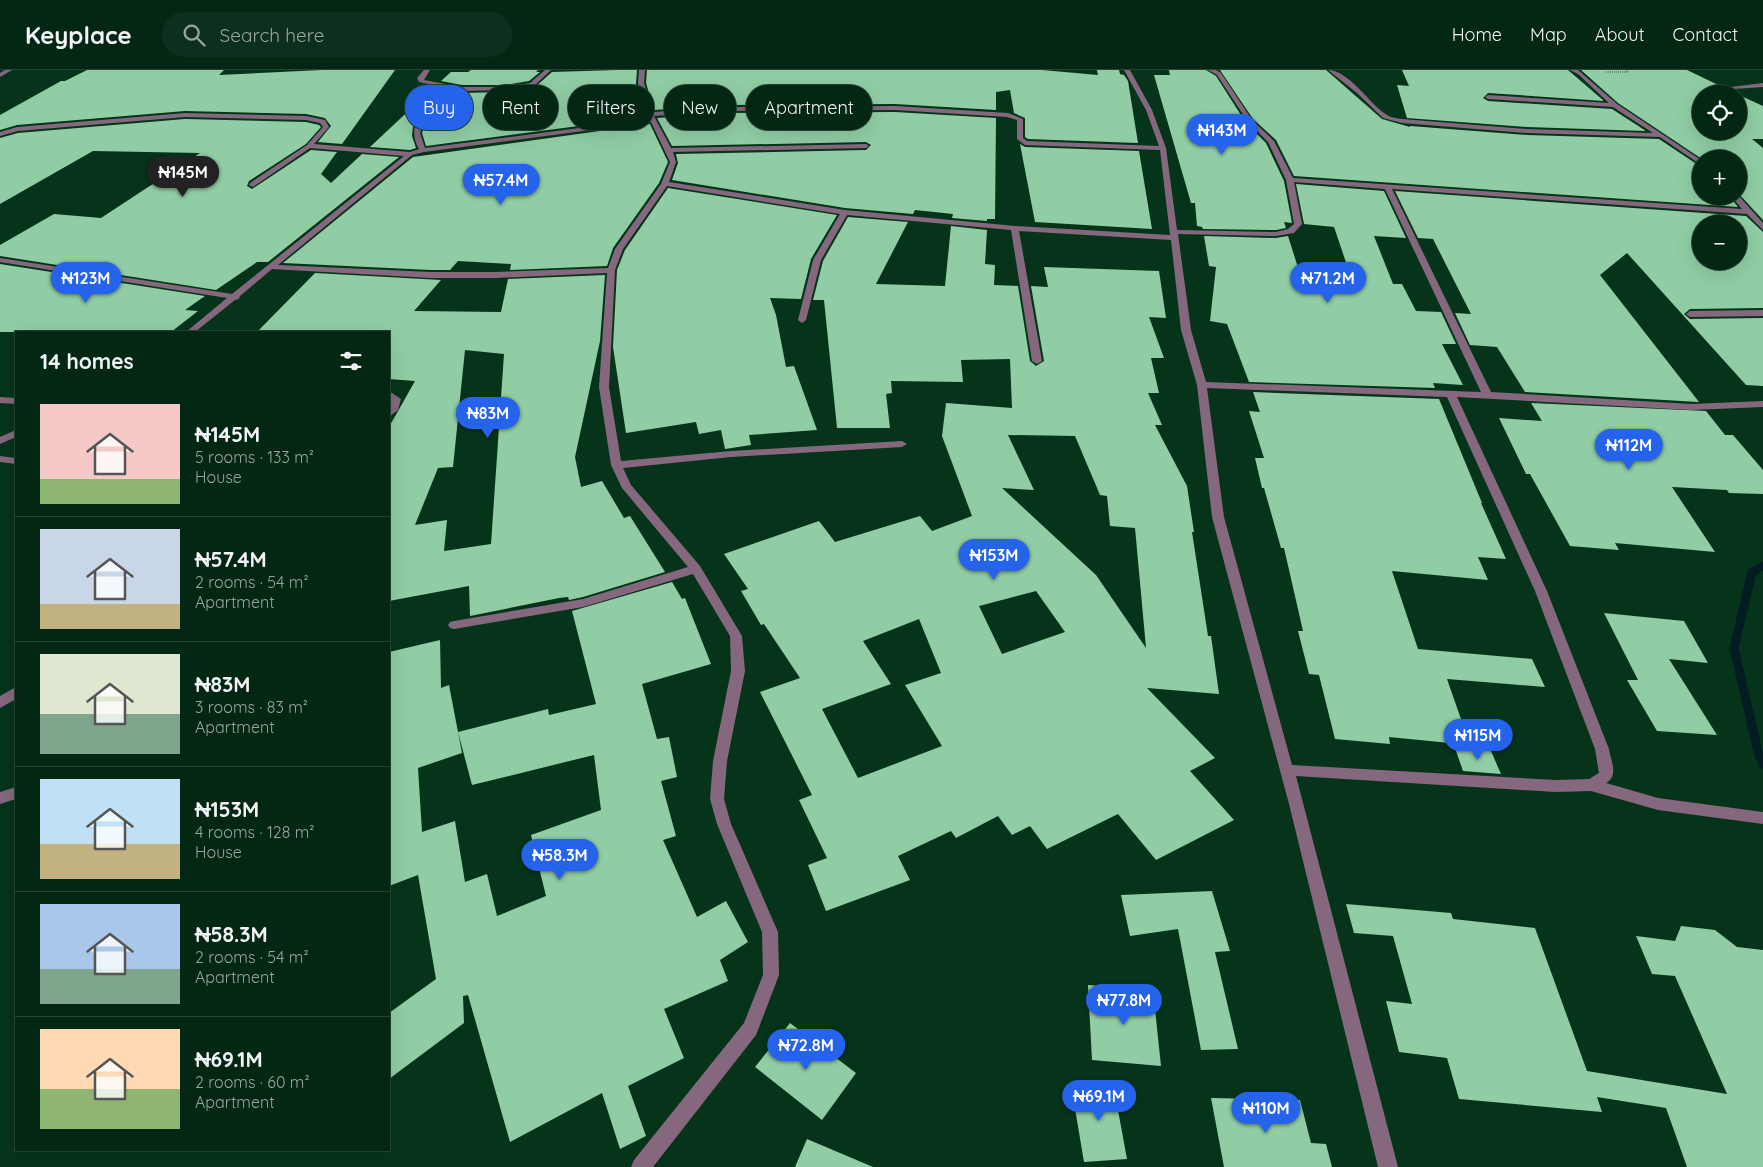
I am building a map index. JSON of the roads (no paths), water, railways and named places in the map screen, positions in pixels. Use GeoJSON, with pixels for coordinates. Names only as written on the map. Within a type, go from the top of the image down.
{"type":"FeatureCollection","features":[{"type":"Feature","properties":{"kind":"street"},"geometry":{"type":"LineString","coordinates":[[0,75],[8,70]]}},
{"type":"Feature","properties":{"kind":"street"},"geometry":{"type":"LineString","coordinates":[[427,70],[420,78],[421,81],[442,86],[479,88],[532,86],[548,70]]}},
{"type":"Feature","properties":{"kind":"street"},"geometry":{"type":"LineString","coordinates":[[642,70],[642,85]]}},
{"type":"Feature","properties":{"kind":"street"},"geometry":{"type":"LineString","coordinates":[[1127,70],[1149,110],[1163,148],[1186,330],[1202,385],[1218,516],[1287,770],[1388,1167]]}},
{"type":"Feature","properties":{"kind":"street"},"geometry":{"type":"LineString","coordinates":[[665,184],[845,212],[1015,228],[1174,235],[1276,234],[1291,231],[1298,224],[1290,180],[1270,140],[1250,121],[1220,74],[1211,70]]}},
{"type":"Feature","properties":{"kind":"street"},"geometry":{"type":"LineString","coordinates":[[1331,70],[1359,92],[1385,117],[1402,121],[1527,131],[1660,135]]}},
{"type":"Feature","properties":{"kind":"street"},"geometry":{"type":"LineString","coordinates":[[1573,70],[1580,72],[1615,105],[1692,156]]}},
{"type":"Feature","properties":{"kind":"street"},"geometry":{"type":"LineString","coordinates":[[1747,86],[1763,85]]}},
{"type":"Feature","properties":{"kind":"street"},"geometry":{"type":"LineString","coordinates":[[1488,97],[1615,105]]}},
{"type":"Feature","properties":{"kind":"street"},"geometry":{"type":"LineString","coordinates":[[654,117],[726,110],[895,108],[1015,116],[1020,119],[1020,139],[1025,143],[1163,148]]}},
{"type":"Feature","properties":{"kind":"street"},"geometry":{"type":"LineString","coordinates":[[0,134],[17,130],[185,115],[306,118],[323,121],[326,127],[309,146],[253,185]]}},
{"type":"Feature","properties":{"kind":"street"},"geometry":{"type":"LineString","coordinates":[[641,1167],[750,1029],[771,975],[770,932],[724,824],[717,799],[720,761],[738,671],[736,636],[696,569],[626,486],[616,465],[604,386],[611,270],[619,249],[665,184],[673,162],[654,121]]}},
{"type":"Feature","properties":{"kind":"street"},"geometry":{"type":"LineString","coordinates":[[309,146],[410,154],[424,150],[568,129]]}},
{"type":"Feature","properties":{"kind":"street"},"geometry":{"type":"LineString","coordinates":[[418,130],[417,141],[424,150]]}},
{"type":"Feature","properties":{"kind":"street"},"geometry":{"type":"LineString","coordinates":[[669,150],[866,146]]}},
{"type":"Feature","properties":{"kind":"street"},"geometry":{"type":"LineString","coordinates":[[191,331],[236,297],[410,154]]}},
{"type":"Feature","properties":{"kind":"street"},"geometry":{"type":"LineString","coordinates":[[1290,180],[1750,212]]}},
{"type":"Feature","properties":{"kind":"street"},"geometry":{"type":"LineString","coordinates":[[1388,188],[1487,395]]}},
{"type":"Feature","properties":{"kind":"street"},"geometry":{"type":"LineString","coordinates":[[1743,205],[1763,228]]}},
{"type":"Feature","properties":{"kind":"street"},"geometry":{"type":"LineString","coordinates":[[802,320],[816,260],[845,212]]}},
{"type":"Feature","properties":{"kind":"street"},"geometry":{"type":"LineString","coordinates":[[1015,228],[1037,360]]}},
{"type":"Feature","properties":{"kind":"street"},"geometry":{"type":"LineString","coordinates":[[0,260],[236,297]]}},
{"type":"Feature","properties":{"kind":"street"},"geometry":{"type":"LineString","coordinates":[[272,267],[432,275],[494,275],[611,270]]}},
{"type":"Feature","properties":{"kind":"street"},"geometry":{"type":"LineString","coordinates":[[1690,314],[1763,312]]}},
{"type":"Feature","properties":{"kind":"street"},"geometry":{"type":"LineString","coordinates":[[1202,385],[1487,395],[1690,407],[1763,404]]}},
{"type":"Feature","properties":{"kind":"street"},"geometry":{"type":"LineString","coordinates":[[1451,394],[1541,591],[1602,749],[1607,776],[1590,785]]}},
{"type":"Feature","properties":{"kind":"street"},"geometry":{"type":"LineString","coordinates":[[390,395],[396,399],[393,410],[390,413]]}},
{"type":"Feature","properties":{"kind":"street"},"geometry":{"type":"LineString","coordinates":[[0,400],[15,401]]}},
{"type":"Feature","properties":{"kind":"street"},"geometry":{"type":"LineString","coordinates":[[0,441],[15,434]]}},
{"type":"Feature","properties":{"kind":"street"},"geometry":{"type":"LineString","coordinates":[[616,465],[731,454],[902,444]]}},
{"type":"Feature","properties":{"kind":"street"},"geometry":{"type":"LineString","coordinates":[[0,459],[15,461]]}},
{"type":"Feature","properties":{"kind":"street"},"geometry":{"type":"LineString","coordinates":[[454,625],[583,603],[696,569]]}},
{"type":"Feature","properties":{"kind":"street"},"geometry":{"type":"LineString","coordinates":[[0,703],[15,693]]}},
{"type":"Feature","properties":{"kind":"street"},"geometry":{"type":"LineString","coordinates":[[1287,770],[1555,786],[1590,785],[1658,804],[1763,818]]}},
{"type":"Feature","properties":{"kind":"street"},"geometry":{"type":"LineString","coordinates":[[0,798],[15,793]]}},
{"type":"Feature","properties":{"kind":"waterway"},"geometry":{"type":"LineString","coordinates":[[1752,572],[1763,566]]}},
{"type":"Feature","properties":{"kind":"waterway"},"geometry":{"type":"LineString","coordinates":[[1752,572],[1734,648],[1759,756],[1763,764]]}}]}
